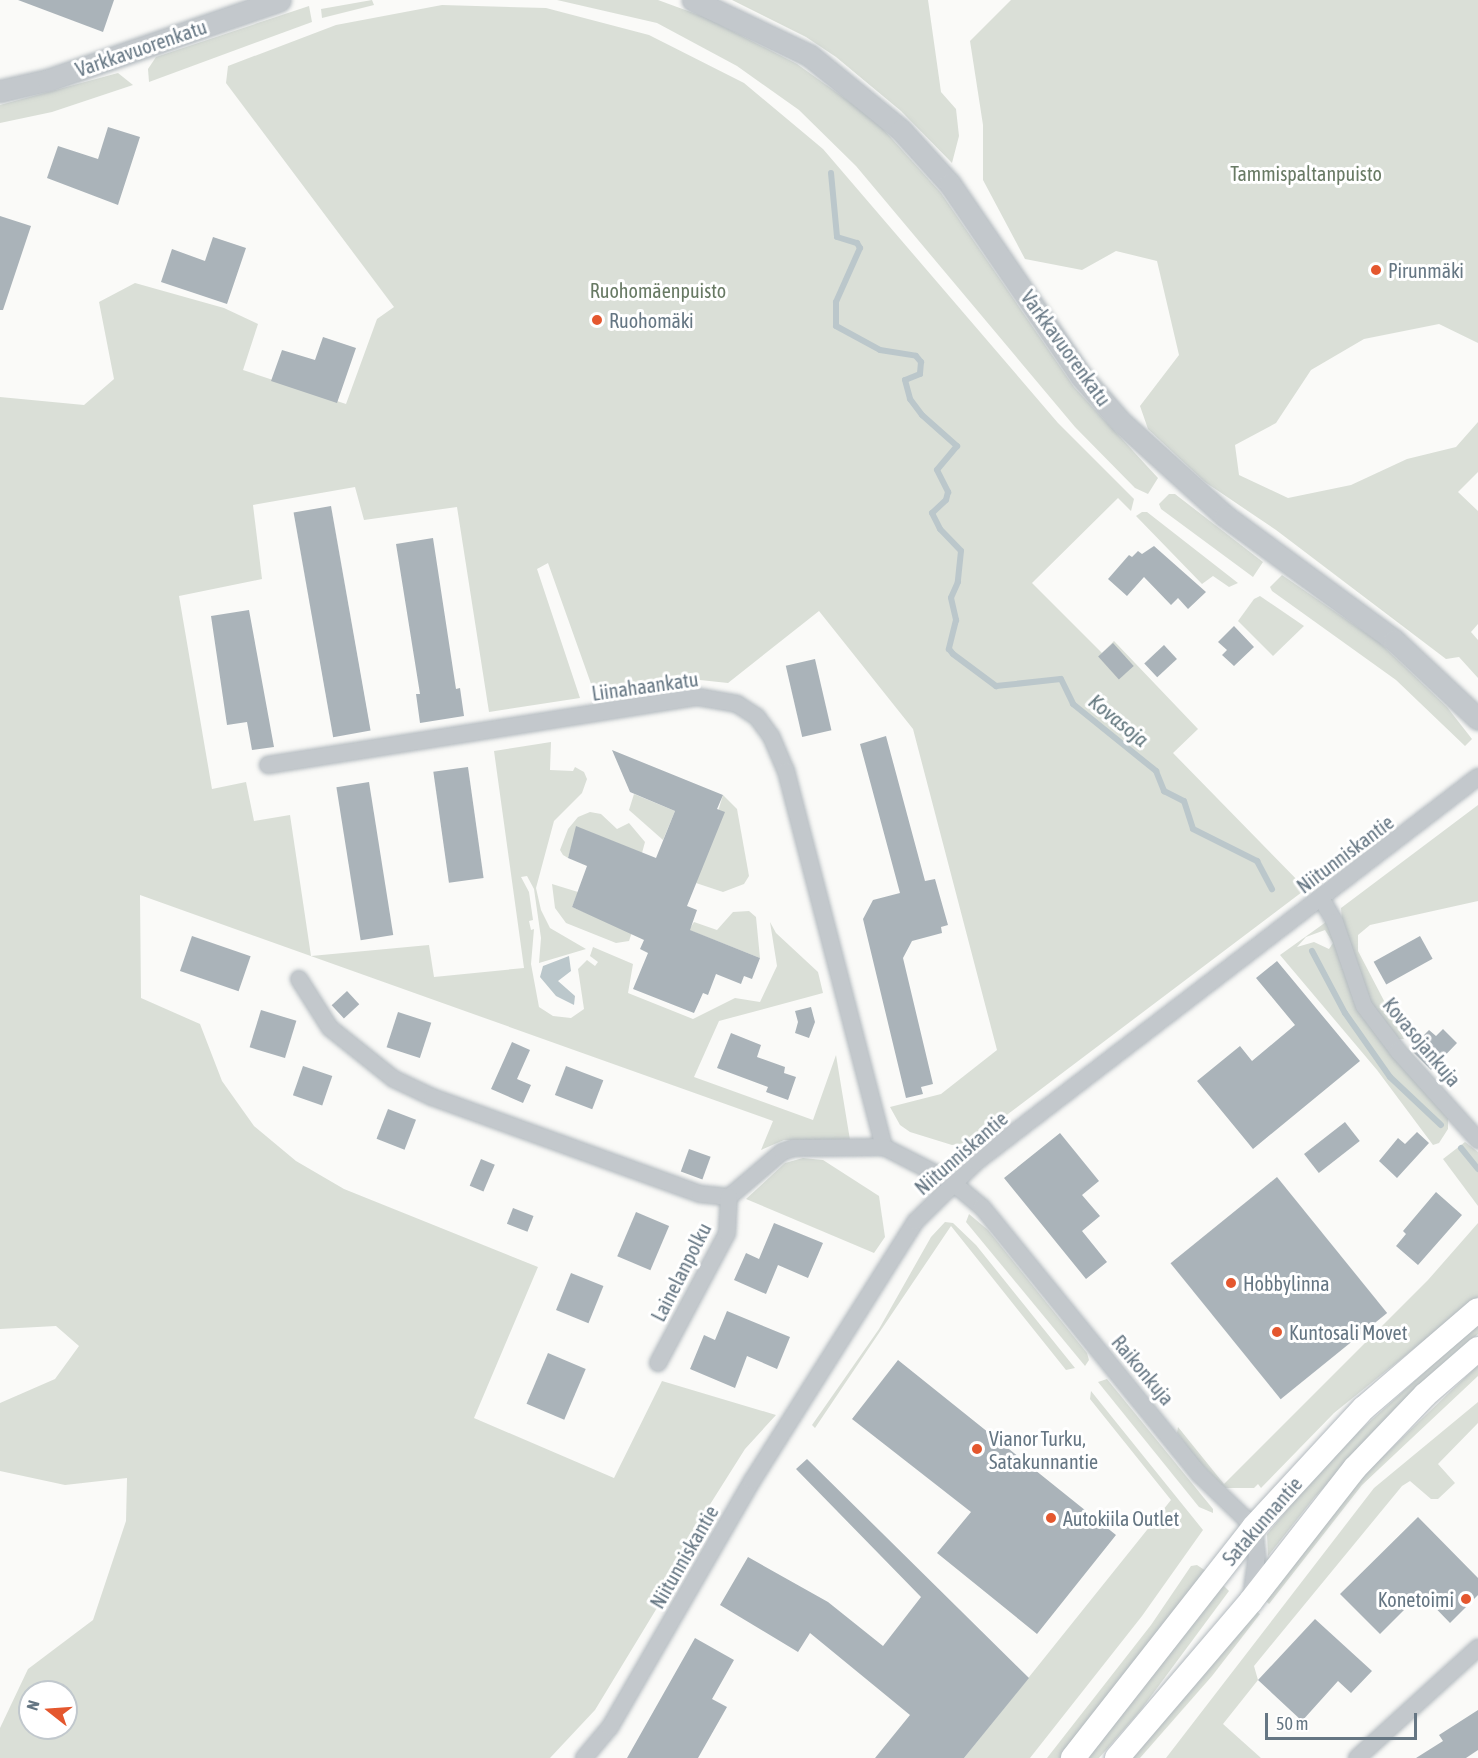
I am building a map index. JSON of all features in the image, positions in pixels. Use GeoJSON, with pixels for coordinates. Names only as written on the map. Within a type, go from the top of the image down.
{"type":"FeatureCollection","features":[{"type":"Feature","properties":{"kind":"main road","name":"Satakunnantie"},"geometry":{"type":"LineString","coordinates":[[1073,1758],[1254,1527],[1364,1408],[1478,1310]]}},
{"type":"Feature","properties":{"kind":"main road","name":"Satakunnantie"},"geometry":{"type":"LineString","coordinates":[[1117,1758],[1251,1601],[1383,1436],[1478,1349]]}},
{"type":"Feature","properties":{"kind":"street","name":"Varkkavuorenkatu"},"geometry":{"type":"LineString","coordinates":[[0,91],[48,80],[280,0]]}},
{"type":"Feature","properties":{"kind":"street","name":"Varkkavuorenkatu"},"geometry":{"type":"LineString","coordinates":[[693,0],[809,55],[901,130],[950,184],[1081,376],[1121,422],[1225,516],[1394,640],[1478,720]]}},
{"type":"Feature","properties":{"kind":"street","name":"Liinahaankatu"},"geometry":{"type":"LineString","coordinates":[[268,765],[689,698],[713,698],[748,711],[771,736],[786,771],[884,1147]]}},
{"type":"Feature","properties":{"kind":"street","name":"Niitunniskantie"},"geometry":{"type":"LineString","coordinates":[[584,1758],[610,1727],[752,1481],[916,1221],[952,1182],[1478,777]]}},
{"type":"Feature","properties":{"kind":"street","name":"Kovasojankuja"},"geometry":{"type":"LineString","coordinates":[[1321,897],[1335,922],[1364,1006],[1398,1051],[1478,1140]]}},
{"type":"Feature","properties":{"kind":"street"},"geometry":{"type":"LineString","coordinates":[[299,979],[330,1028],[394,1079],[432,1097],[661,1183],[700,1194],[729,1197],[782,1152],[815,1146],[884,1147],[952,1182]]}},
{"type":"Feature","properties":{"kind":"street","name":"Raikonkuja"},"geometry":{"type":"LineString","coordinates":[[952,1182],[982,1207],[1199,1474],[1254,1527]]}},
{"type":"Feature","properties":{"kind":"street","name":"Lainelanpolku"},"geometry":{"type":"LineString","coordinates":[[658,1363],[727,1233],[729,1197]]}},
{"type":"Feature","properties":{"kind":"street"},"geometry":{"type":"LineString","coordinates":[[1251,1601],[1257,1555],[1254,1527]]}},
{"type":"Feature","properties":{"kind":"street"},"geometry":{"type":"LineString","coordinates":[[1357,1758],[1478,1648]]}},
{"type":"Feature","properties":{"kind":"green space"},"geometry":{"type":"Polygon","coordinates":[[[372,0],[374,5],[322,18],[321,9],[372,0]]]}},
{"type":"Feature","properties":{"kind":"green space"},"geometry":{"type":"Polygon","coordinates":[[[557,0],[658,0],[707,18],[797,64],[875,120],[941,193],[1074,387],[1158,478],[1148,494],[1135,488],[1075,427],[856,166],[799,110],[737,66],[657,23],[557,0]]]}},
{"type":"Feature","properties":{"kind":"green space"},"geometry":{"type":"Polygon","coordinates":[[[732,0],[928,0],[941,92],[956,109],[959,136],[952,163],[901,111],[836,57],[806,37],[732,0]]]}},
{"type":"Feature","properties":{"kind":"green space","name":"Tammispaltanpuisto"},"geometry":{"type":"Polygon","coordinates":[[[1011,0],[1478,0],[1478,343],[1439,324],[1364,339],[1311,370],[1276,423],[1235,445],[1239,475],[1288,498],[1351,485],[1407,459],[1456,447],[1478,422],[1478,472],[1458,492],[1478,511],[1478,624],[1471,632],[1478,640],[1478,678],[1459,657],[1446,659],[1276,530],[1205,482],[1148,429],[1140,406],[1179,355],[1157,261],[1116,251],[1082,270],[1025,259],[983,180],[983,125],[970,41],[1011,0]]]}},
{"type":"Feature","properties":{"kind":"green space","name":"Ruohomäenpuisto"},"geometry":{"type":"Polygon","coordinates":[[[442,5],[546,8],[649,35],[744,83],[823,149],[1058,423],[1134,499],[1131,511],[1118,498],[1032,583],[1102,653],[1114,641],[1198,729],[1173,753],[1306,889],[971,1142],[952,1145],[910,1132],[900,1125],[890,1107],[941,1094],[997,1050],[913,729],[819,611],[728,683],[700,680],[595,695],[548,563],[537,569],[580,698],[489,712],[457,507],[364,520],[355,487],[253,505],[262,579],[179,596],[212,789],[246,782],[254,821],[290,815],[311,956],[429,945],[434,977],[524,968],[494,751],[551,742],[550,770],[573,771],[575,767],[584,772],[587,779],[582,793],[554,821],[536,888],[541,910],[550,928],[586,949],[539,963],[541,938],[534,889],[527,876],[521,877],[529,892],[533,920],[529,921],[531,930],[534,929],[531,964],[539,1007],[553,1016],[571,1018],[584,1009],[578,969],[587,960],[595,966],[598,962],[590,956],[593,947],[633,964],[628,993],[693,1019],[735,998],[760,1002],[777,966],[770,922],[776,933],[818,972],[823,993],[719,1021],[694,1077],[813,1120],[836,1055],[850,1140],[784,1140],[761,1150],[773,1121],[140,895],[141,998],[200,1024],[222,1081],[254,1126],[296,1161],[344,1189],[538,1267],[474,1418],[614,1478],[662,1381],[776,1415],[745,1449],[709,1506],[697,1542],[595,1710],[550,1758],[0,1758],[0,1728],[18,1690],[18,1740],[78,1740],[78,1680],[23,1680],[28,1669],[93,1620],[126,1521],[127,1478],[65,1485],[0,1471],[0,1403],[55,1379],[79,1346],[56,1326],[0,1329],[0,397],[84,405],[114,379],[99,302],[135,283],[224,308],[258,324],[243,370],[346,404],[377,319],[394,307],[226,83],[228,66],[336,25],[442,5]]]}},
{"type":"Feature","properties":{"kind":"green space"},"geometry":{"type":"Polygon","coordinates":[[[309,6],[312,22],[149,82],[148,69],[156,57],[309,6]]]}},
{"type":"Feature","properties":{"kind":"green space"},"geometry":{"type":"Polygon","coordinates":[[[118,73],[133,85],[52,112],[0,123],[0,105],[118,73]]]}},
{"type":"Feature","properties":{"kind":"green space"},"geometry":{"type":"Polygon","coordinates":[[[1169,494],[1175,494],[1263,562],[1253,577],[1161,509],[1159,504],[1169,494]]]}},
{"type":"Feature","properties":{"kind":"green space"},"geometry":{"type":"Polygon","coordinates":[[[1147,512],[1238,583],[1229,587],[1213,576],[1202,584],[1136,516],[1147,512]]]}},
{"type":"Feature","properties":{"kind":"green space"},"geometry":{"type":"Polygon","coordinates":[[[1282,575],[1379,642],[1447,707],[1472,739],[1465,746],[1396,680],[1272,591],[1270,587],[1282,575]]]}},
{"type":"Feature","properties":{"kind":"green space"},"geometry":{"type":"Polygon","coordinates":[[[1260,596],[1304,626],[1273,656],[1238,621],[1254,599],[1260,596]]]}},
{"type":"Feature","properties":{"kind":"green space"},"geometry":{"type":"Polygon","coordinates":[[[634,794],[675,811],[663,840],[629,810],[634,794]]]}},
{"type":"Feature","properties":{"kind":"green space"},"geometry":{"type":"Polygon","coordinates":[[[723,795],[737,809],[749,876],[744,884],[723,892],[696,883],[723,795]]]}},
{"type":"Feature","properties":{"kind":"green space"},"geometry":{"type":"Polygon","coordinates":[[[1478,805],[1478,901],[1370,925],[1358,935],[1358,951],[1404,1039],[1397,1039],[1373,1008],[1342,920],[1341,908],[1478,805]]]}},
{"type":"Feature","properties":{"kind":"green space"},"geometry":{"type":"Polygon","coordinates":[[[590,812],[601,814],[617,829],[629,823],[645,842],[642,853],[577,827],[568,858],[563,855],[560,850],[568,829],[578,817],[590,812]]]}},
{"type":"Feature","properties":{"kind":"green space"},"geometry":{"type":"Polygon","coordinates":[[[552,884],[578,892],[572,907],[632,932],[629,941],[616,943],[566,923],[555,908],[552,884]]]}},
{"type":"Feature","properties":{"kind":"green space"},"geometry":{"type":"Polygon","coordinates":[[[749,911],[756,917],[760,958],[689,930],[694,922],[717,930],[733,912],[749,911]]]}},
{"type":"Feature","properties":{"kind":"green space"},"geometry":{"type":"Polygon","coordinates":[[[1326,922],[1355,994],[1448,1117],[1448,1129],[1439,1143],[1433,1145],[1377,1070],[1280,955],[1326,922]],[[1325,930],[1306,937],[1297,947],[1314,942],[1329,949],[1333,943],[1325,930]]]}},
{"type":"Feature","properties":{"kind":"green space"},"geometry":{"type":"Polygon","coordinates":[[[1465,1142],[1478,1152],[1478,1206],[1443,1159],[1465,1142]]]}},
{"type":"Feature","properties":{"kind":"green space"},"geometry":{"type":"Polygon","coordinates":[[[803,1158],[823,1160],[879,1196],[885,1237],[874,1253],[746,1199],[785,1163],[803,1158]]]}},
{"type":"Feature","properties":{"kind":"green space"},"geometry":{"type":"Polygon","coordinates":[[[969,1214],[988,1230],[1087,1353],[1089,1360],[1085,1366],[966,1222],[969,1214]]]}},
{"type":"Feature","properties":{"kind":"green space"},"geometry":{"type":"Polygon","coordinates":[[[945,1222],[953,1223],[976,1245],[1075,1368],[1066,1370],[951,1226],[815,1428],[812,1425],[879,1329],[931,1237],[945,1222]]]}},
{"type":"Feature","properties":{"kind":"green space"},"geometry":{"type":"Polygon","coordinates":[[[1478,1223],[1478,1297],[1334,1413],[1261,1488],[1258,1484],[1254,1488],[1225,1488],[1198,1461],[1177,1433],[1178,1427],[1224,1484],[1428,1280],[1478,1223]]]}},
{"type":"Feature","properties":{"kind":"green space"},"geometry":{"type":"Polygon","coordinates":[[[1478,1324],[1478,1334],[1420,1385],[1314,1498],[1268,1556],[1267,1534],[1306,1487],[1356,1434],[1478,1324]]]}},
{"type":"Feature","properties":{"kind":"green space"},"geometry":{"type":"Polygon","coordinates":[[[1478,1365],[1478,1376],[1362,1485],[1269,1604],[1265,1600],[1356,1482],[1478,1365]]]}},
{"type":"Feature","properties":{"kind":"green space"},"geometry":{"type":"Polygon","coordinates":[[[1107,1379],[1213,1509],[1213,1513],[1199,1507],[1098,1382],[1107,1379]]]}},
{"type":"Feature","properties":{"kind":"green space"},"geometry":{"type":"Polygon","coordinates":[[[1091,1391],[1203,1530],[1142,1616],[1030,1758],[964,1758],[1171,1500],[1090,1399],[1091,1391]]]}},
{"type":"Feature","properties":{"kind":"green space"},"geometry":{"type":"Polygon","coordinates":[[[1478,1402],[1478,1423],[1438,1464],[1455,1483],[1438,1499],[1431,1499],[1410,1481],[1402,1486],[1254,1666],[1258,1680],[1223,1724],[1261,1758],[1166,1758],[1374,1488],[1478,1402]]]}},
{"type":"Feature","properties":{"kind":"green space"},"geometry":{"type":"Polygon","coordinates":[[[1197,1565],[1206,1571],[1060,1758],[1047,1758],[1151,1625],[1191,1566],[1197,1565]]]}},
{"type":"Feature","properties":{"kind":"green space"},"geometry":{"type":"Polygon","coordinates":[[[1223,1585],[1229,1591],[1140,1711],[1099,1758],[1087,1758],[1223,1585]]]}},
{"type":"Feature","properties":{"kind":"green space"},"geometry":{"type":"Polygon","coordinates":[[[1256,1611],[1260,1614],[1212,1676],[1140,1758],[1133,1758],[1256,1611]]]}},
{"type":"Feature","properties":{"kind":"shaded area"},"geometry":{"type":"Polygon","coordinates":[[[569,956],[571,971],[558,981],[575,996],[574,1005],[556,996],[540,977],[543,966],[569,956]]]}},
{"type":"Feature","properties":{"kind":"building"},"geometry":{"type":"Polygon","coordinates":[[[18,0],[114,0],[103,32],[18,0]]]}},
{"type":"Feature","properties":{"kind":"building"},"geometry":{"type":"Polygon","coordinates":[[[108,127],[140,137],[118,205],[47,178],[58,146],[98,159],[108,127]]]}},
{"type":"Feature","properties":{"kind":"building"},"geometry":{"type":"Polygon","coordinates":[[[0,216],[31,226],[3,310],[0,310],[0,216]]]}},
{"type":"Feature","properties":{"kind":"building"},"geometry":{"type":"Polygon","coordinates":[[[213,237],[246,248],[227,304],[161,282],[172,249],[205,261],[213,237]]]}},
{"type":"Feature","properties":{"kind":"building"},"geometry":{"type":"Polygon","coordinates":[[[323,337],[356,348],[337,403],[271,381],[282,350],[315,360],[323,337]]]}},
{"type":"Feature","properties":{"kind":"building"},"geometry":{"type":"Polygon","coordinates":[[[331,506],[371,731],[333,737],[294,513],[331,506]]]}},
{"type":"Feature","properties":{"kind":"building"},"geometry":{"type":"Polygon","coordinates":[[[433,538],[456,689],[460,688],[464,716],[420,723],[416,694],[420,694],[396,544],[433,538]]]}},
{"type":"Feature","properties":{"kind":"building"},"geometry":{"type":"Polygon","coordinates":[[[1154,546],[1206,592],[1188,609],[1178,598],[1171,605],[1144,577],[1127,596],[1108,579],[1129,555],[1132,557],[1138,551],[1142,554],[1154,546]]]}},
{"type":"Feature","properties":{"kind":"building"},"geometry":{"type":"Polygon","coordinates":[[[249,610],[274,747],[252,750],[247,722],[227,725],[211,616],[249,610]]]}},
{"type":"Feature","properties":{"kind":"building"},"geometry":{"type":"Polygon","coordinates":[[[1234,626],[1254,647],[1234,666],[1222,655],[1227,650],[1218,642],[1234,626]]]}},
{"type":"Feature","properties":{"kind":"building"},"geometry":{"type":"Polygon","coordinates":[[[1113,643],[1134,666],[1119,679],[1098,656],[1113,643]]]}},
{"type":"Feature","properties":{"kind":"building"},"geometry":{"type":"Polygon","coordinates":[[[1164,645],[1177,659],[1157,677],[1144,663],[1164,645]]]}},
{"type":"Feature","properties":{"kind":"building"},"geometry":{"type":"Polygon","coordinates":[[[815,659],[831,730],[802,737],[786,666],[815,659]]]}},
{"type":"Feature","properties":{"kind":"building"},"geometry":{"type":"Polygon","coordinates":[[[886,736],[925,881],[935,879],[948,925],[941,927],[942,933],[912,941],[903,958],[933,1084],[921,1087],[923,1094],[906,1098],[863,919],[873,900],[900,893],[860,744],[886,736]]]}},
{"type":"Feature","properties":{"kind":"building"},"geometry":{"type":"Polygon","coordinates":[[[612,750],[723,795],[717,809],[725,812],[687,906],[697,910],[690,930],[760,958],[752,979],[744,976],[741,984],[716,974],[708,995],[703,993],[694,1013],[633,989],[648,953],[640,949],[644,940],[572,907],[587,866],[568,858],[576,826],[656,858],[675,811],[630,792],[612,750]]]}},
{"type":"Feature","properties":{"kind":"building"},"geometry":{"type":"Polygon","coordinates":[[[468,767],[484,878],[449,883],[433,772],[468,767]]]}},
{"type":"Feature","properties":{"kind":"building"},"geometry":{"type":"Polygon","coordinates":[[[369,782],[393,935],[361,940],[336,787],[369,782]]]}},
{"type":"Feature","properties":{"kind":"building"},"geometry":{"type":"Polygon","coordinates":[[[192,936],[251,956],[239,991],[180,971],[192,936]]]}},
{"type":"Feature","properties":{"kind":"building"},"geometry":{"type":"Polygon","coordinates":[[[1420,936],[1433,959],[1386,984],[1374,962],[1420,936]]]}},
{"type":"Feature","properties":{"kind":"building"},"geometry":{"type":"Polygon","coordinates":[[[1277,961],[1360,1061],[1253,1149],[1197,1081],[1240,1046],[1252,1061],[1295,1025],[1256,978],[1277,961]]]}},
{"type":"Feature","properties":{"kind":"building"},"geometry":{"type":"Polygon","coordinates":[[[347,991],[359,1004],[344,1018],[332,1005],[347,991]]]}},
{"type":"Feature","properties":{"kind":"building"},"geometry":{"type":"Polygon","coordinates":[[[811,1007],[815,1022],[809,1038],[795,1033],[798,1022],[795,1011],[811,1007]]]}},
{"type":"Feature","properties":{"kind":"building"},"geometry":{"type":"Polygon","coordinates":[[[261,1010],[296,1021],[285,1058],[250,1047],[261,1010]]]}},
{"type":"Feature","properties":{"kind":"building"},"geometry":{"type":"Polygon","coordinates":[[[398,1012],[431,1023],[420,1058],[387,1047],[398,1012]]]}},
{"type":"Feature","properties":{"kind":"building"},"geometry":{"type":"Polygon","coordinates":[[[1443,1029],[1457,1043],[1431,1070],[1410,1049],[1429,1030],[1436,1036],[1443,1029]]]}},
{"type":"Feature","properties":{"kind":"building"},"geometry":{"type":"Polygon","coordinates":[[[731,1033],[761,1045],[757,1057],[785,1067],[784,1073],[796,1077],[788,1100],[766,1092],[768,1087],[717,1068],[731,1033]]]}},
{"type":"Feature","properties":{"kind":"building"},"geometry":{"type":"Polygon","coordinates":[[[512,1042],[530,1050],[517,1079],[531,1085],[523,1103],[491,1089],[512,1042]]]}},
{"type":"Feature","properties":{"kind":"building"},"geometry":{"type":"Polygon","coordinates":[[[303,1066],[332,1076],[322,1105],[293,1095],[303,1066]]]}},
{"type":"Feature","properties":{"kind":"building"},"geometry":{"type":"Polygon","coordinates":[[[566,1066],[603,1080],[592,1109],[555,1095],[566,1066]]]}},
{"type":"Feature","properties":{"kind":"building"},"geometry":{"type":"Polygon","coordinates":[[[388,1109],[416,1120],[405,1150],[377,1139],[388,1109]]]}},
{"type":"Feature","properties":{"kind":"building"},"geometry":{"type":"Polygon","coordinates":[[[1345,1122],[1360,1141],[1319,1173],[1304,1154],[1345,1122]]]}},
{"type":"Feature","properties":{"kind":"building"},"geometry":{"type":"Polygon","coordinates":[[[1417,1132],[1429,1143],[1397,1178],[1379,1161],[1398,1138],[1405,1144],[1417,1132]]]}},
{"type":"Feature","properties":{"kind":"building"},"geometry":{"type":"Polygon","coordinates":[[[1060,1133],[1099,1181],[1082,1195],[1100,1216],[1082,1231],[1107,1262],[1086,1279],[1004,1178],[1060,1133]]]}},
{"type":"Feature","properties":{"kind":"building"},"geometry":{"type":"Polygon","coordinates":[[[689,1149],[711,1157],[702,1179],[681,1172],[689,1149]]]}},
{"type":"Feature","properties":{"kind":"building"},"geometry":{"type":"Polygon","coordinates":[[[481,1159],[495,1165],[483,1192],[470,1186],[481,1159]]]}},
{"type":"Feature","properties":{"kind":"building"},"geometry":{"type":"Polygon","coordinates":[[[1277,1177],[1387,1313],[1281,1399],[1171,1263],[1277,1177]]]}},
{"type":"Feature","properties":{"kind":"building"},"geometry":{"type":"Polygon","coordinates":[[[1436,1192],[1462,1215],[1418,1265],[1396,1246],[1406,1234],[1403,1231],[1436,1192]]]}},
{"type":"Feature","properties":{"kind":"building"},"geometry":{"type":"Polygon","coordinates":[[[513,1208],[534,1216],[527,1232],[507,1224],[513,1208]]]}},
{"type":"Feature","properties":{"kind":"building"},"geometry":{"type":"Polygon","coordinates":[[[636,1212],[669,1226],[650,1270],[617,1256],[636,1212]]]}},
{"type":"Feature","properties":{"kind":"building"},"geometry":{"type":"Polygon","coordinates":[[[774,1223],[823,1243],[808,1278],[778,1265],[766,1294],[734,1280],[746,1253],[759,1259],[774,1223]]]}},
{"type":"Feature","properties":{"kind":"building"},"geometry":{"type":"Polygon","coordinates":[[[571,1273],[603,1286],[588,1323],[556,1310],[571,1273]]]}},
{"type":"Feature","properties":{"kind":"building"},"geometry":{"type":"Polygon","coordinates":[[[727,1311],[790,1337],[777,1369],[747,1356],[735,1388],[690,1369],[704,1335],[715,1340],[727,1311]]]}},
{"type":"Feature","properties":{"kind":"building"},"geometry":{"type":"Polygon","coordinates":[[[548,1353],[586,1369],[564,1420],[527,1404],[548,1353]]]}},
{"type":"Feature","properties":{"kind":"building"},"geometry":{"type":"Polygon","coordinates":[[[898,1360],[1116,1535],[1037,1634],[937,1553],[971,1512],[852,1419],[898,1360]]]}},
{"type":"Feature","properties":{"kind":"building"},"geometry":{"type":"Polygon","coordinates":[[[807,1459],[1029,1678],[964,1758],[875,1758],[910,1715],[810,1633],[798,1652],[720,1605],[748,1557],[828,1602],[883,1646],[921,1597],[796,1469],[807,1459]]]}},
{"type":"Feature","properties":{"kind":"building"},"geometry":{"type":"Polygon","coordinates":[[[1418,1517],[1478,1578],[1478,1595],[1450,1623],[1421,1593],[1380,1634],[1340,1594],[1418,1517]]]}},
{"type":"Feature","properties":{"kind":"building"},"geometry":{"type":"Polygon","coordinates":[[[1315,1619],[1372,1671],[1351,1693],[1338,1681],[1302,1721],[1258,1680],[1315,1619]]]}},
{"type":"Feature","properties":{"kind":"building"},"geometry":{"type":"Polygon","coordinates":[[[695,1638],[734,1660],[712,1699],[727,1707],[698,1758],[627,1758],[695,1638]]]}},
{"type":"Feature","properties":{"kind":"building"},"geometry":{"type":"Polygon","coordinates":[[[1478,1710],[1478,1750],[1466,1758],[1416,1758],[1443,1741],[1439,1735],[1478,1710]]]}},
{"type":"Feature","properties":{"kind":"waterway","name":"Kovasoja"},"geometry":{"type":"LineString","coordinates":[[831,173],[837,237],[857,243],[860,248],[836,302],[836,326],[880,350],[916,356],[921,362],[920,374],[905,380],[910,399],[922,415],[957,446],[937,470],[948,492],[946,500],[932,513],[940,529],[961,551],[958,582],[951,598],[956,620],[949,649],[996,686],[1061,679],[1073,704],[1156,771],[1164,791],[1184,801],[1193,829],[1257,861],[1272,889]]}},
{"type":"Feature","properties":{"kind":"waterway","name":"Kovasoja"},"geometry":{"type":"LineString","coordinates":[[1312,951],[1345,1013],[1390,1077],[1441,1125]]}},
{"type":"Feature","properties":{"kind":"waterway","name":"Kovasoja"},"geometry":{"type":"LineString","coordinates":[[1461,1148],[1478,1169]]}},
{"type":"Feature","properties":{"kind":"place","name":"Pirunmäki"},"geometry":{"type":"Point","coordinates":[1376,270]}},
{"type":"Feature","properties":{"kind":"place","name":"Ruohomäki"},"geometry":{"type":"Point","coordinates":[597,320]}},
{"type":"Feature","properties":{"kind":"place","name":"Hobbylinna"},"geometry":{"type":"Point","coordinates":[1231,1283]}},
{"type":"Feature","properties":{"kind":"place","name":"Kuntosali Movet"},"geometry":{"type":"Point","coordinates":[1277,1332]}},
{"type":"Feature","properties":{"kind":"place","name":"Vianor Turku, Satakunnantie"},"geometry":{"type":"Point","coordinates":[977,1449]}},
{"type":"Feature","properties":{"kind":"place","name":"Autokiila Outlet"},"geometry":{"type":"Point","coordinates":[1051,1518]}},
{"type":"Feature","properties":{"kind":"place","name":"Konetoimi"},"geometry":{"type":"Point","coordinates":[1466,1599]}}]}
